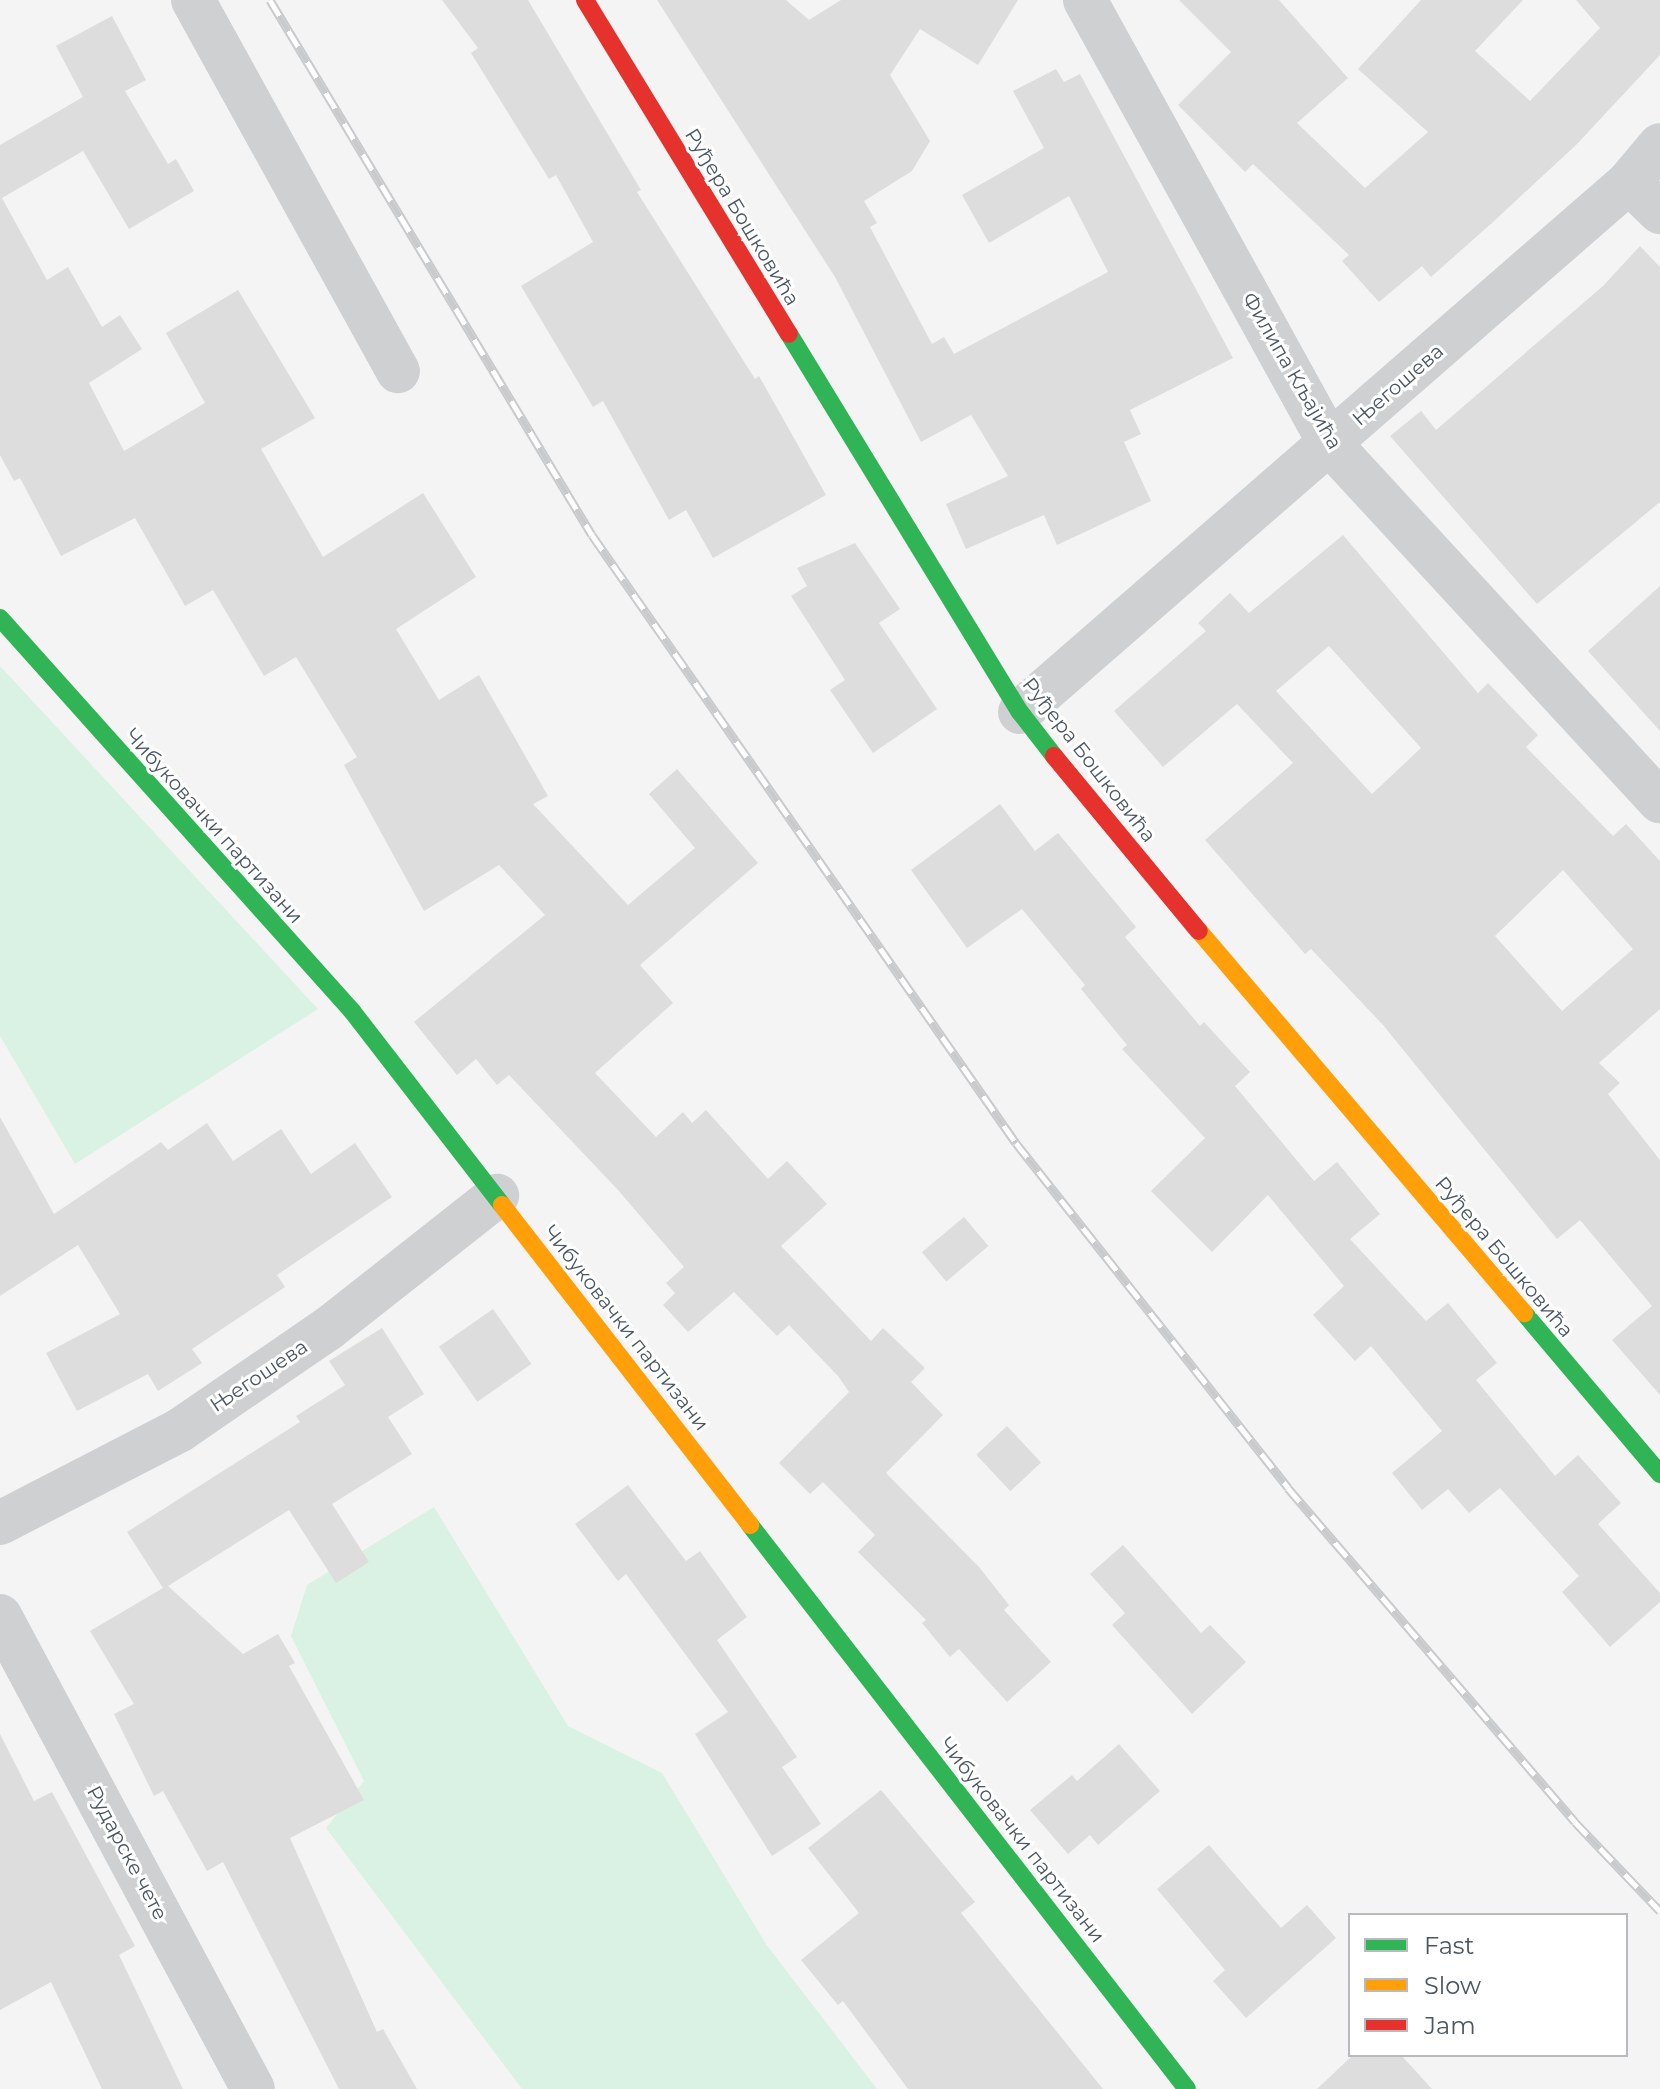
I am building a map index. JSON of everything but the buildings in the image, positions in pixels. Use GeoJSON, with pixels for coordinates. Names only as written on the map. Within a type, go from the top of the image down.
{"type":"FeatureCollection","features":[{"type":"Feature","properties":{"kind":"street"},"geometry":{"type":"LineString","coordinates":[[193,0],[398,371]]}},
{"type":"Feature","properties":{"kind":"street","name":"Руђера Бошковића"},"geometry":{"type":"LineString","coordinates":[[585,0],[1020,712],[1082,793],[1660,1474]]}},
{"type":"Feature","properties":{"kind":"street","name":"Филипа Кљајића"},"geometry":{"type":"LineString","coordinates":[[1085,0],[1330,444],[1660,801]]}},
{"type":"Feature","properties":{"kind":"street","name":"Његошева"},"geometry":{"type":"LineString","coordinates":[[1020,712],[1629,182],[1660,145]]}},
{"type":"Feature","properties":{"kind":"street"},"geometry":{"type":"LineString","coordinates":[[1629,182],[1660,212]]}},
{"type":"Feature","properties":{"kind":"street","name":"Чибуковачки партизани"},"geometry":{"type":"LineString","coordinates":[[0,618],[352,1011],[1187,2089]]}},
{"type":"Feature","properties":{"kind":"street","name":"Његошева"},"geometry":{"type":"LineString","coordinates":[[0,1523],[180,1430],[329,1328],[497,1196]]}},
{"type":"Feature","properties":{"kind":"street","name":"Рударске чете"},"geometry":{"type":"LineString","coordinates":[[0,1616],[253,2089]]}},
{"type":"Feature","properties":{"kind":"green space"},"geometry":{"type":"Polygon","coordinates":[[[0,666],[318,1009],[75,1164],[0,1036],[0,666]]]}},
{"type":"Feature","properties":{"kind":"green space"},"geometry":{"type":"Polygon","coordinates":[[[434,1507],[568,1726],[662,1773],[766,1944],[877,2089],[522,2089],[326,1828],[364,1781],[291,1636],[307,1585],[434,1507]]]}},
{"type":"Feature","properties":{"kind":"railway"},"geometry":{"type":"LineString","coordinates":[[270,0],[592,535],[1016,1143],[1288,1488],[1575,1822],[1660,1911]]}},
{"type":"Feature","properties":{"kind":"traffic: fast"},"geometry":{"type":"LineString","coordinates":[[789,334],[1020,712],[1054,756]]}},
{"type":"Feature","properties":{"kind":"traffic: fast"},"geometry":{"type":"LineString","coordinates":[[0,618],[352,1011],[502,1205]]}},
{"type":"Feature","properties":{"kind":"traffic: fast"},"geometry":{"type":"LineString","coordinates":[[1524,1313],[1660,1474]]}},
{"type":"Feature","properties":{"kind":"traffic: fast"},"geometry":{"type":"LineString","coordinates":[[750,1525],[1187,2089]]}},
{"type":"Feature","properties":{"kind":"traffic: slow"},"geometry":{"type":"LineString","coordinates":[[1199,931],[1524,1313]]}},
{"type":"Feature","properties":{"kind":"traffic: slow"},"geometry":{"type":"LineString","coordinates":[[502,1205],[750,1525]]}},
{"type":"Feature","properties":{"kind":"traffic: jam"},"geometry":{"type":"LineString","coordinates":[[585,0],[789,334]]}},
{"type":"Feature","properties":{"kind":"traffic: jam"},"geometry":{"type":"LineString","coordinates":[[1054,756],[1199,931]]}}]}
